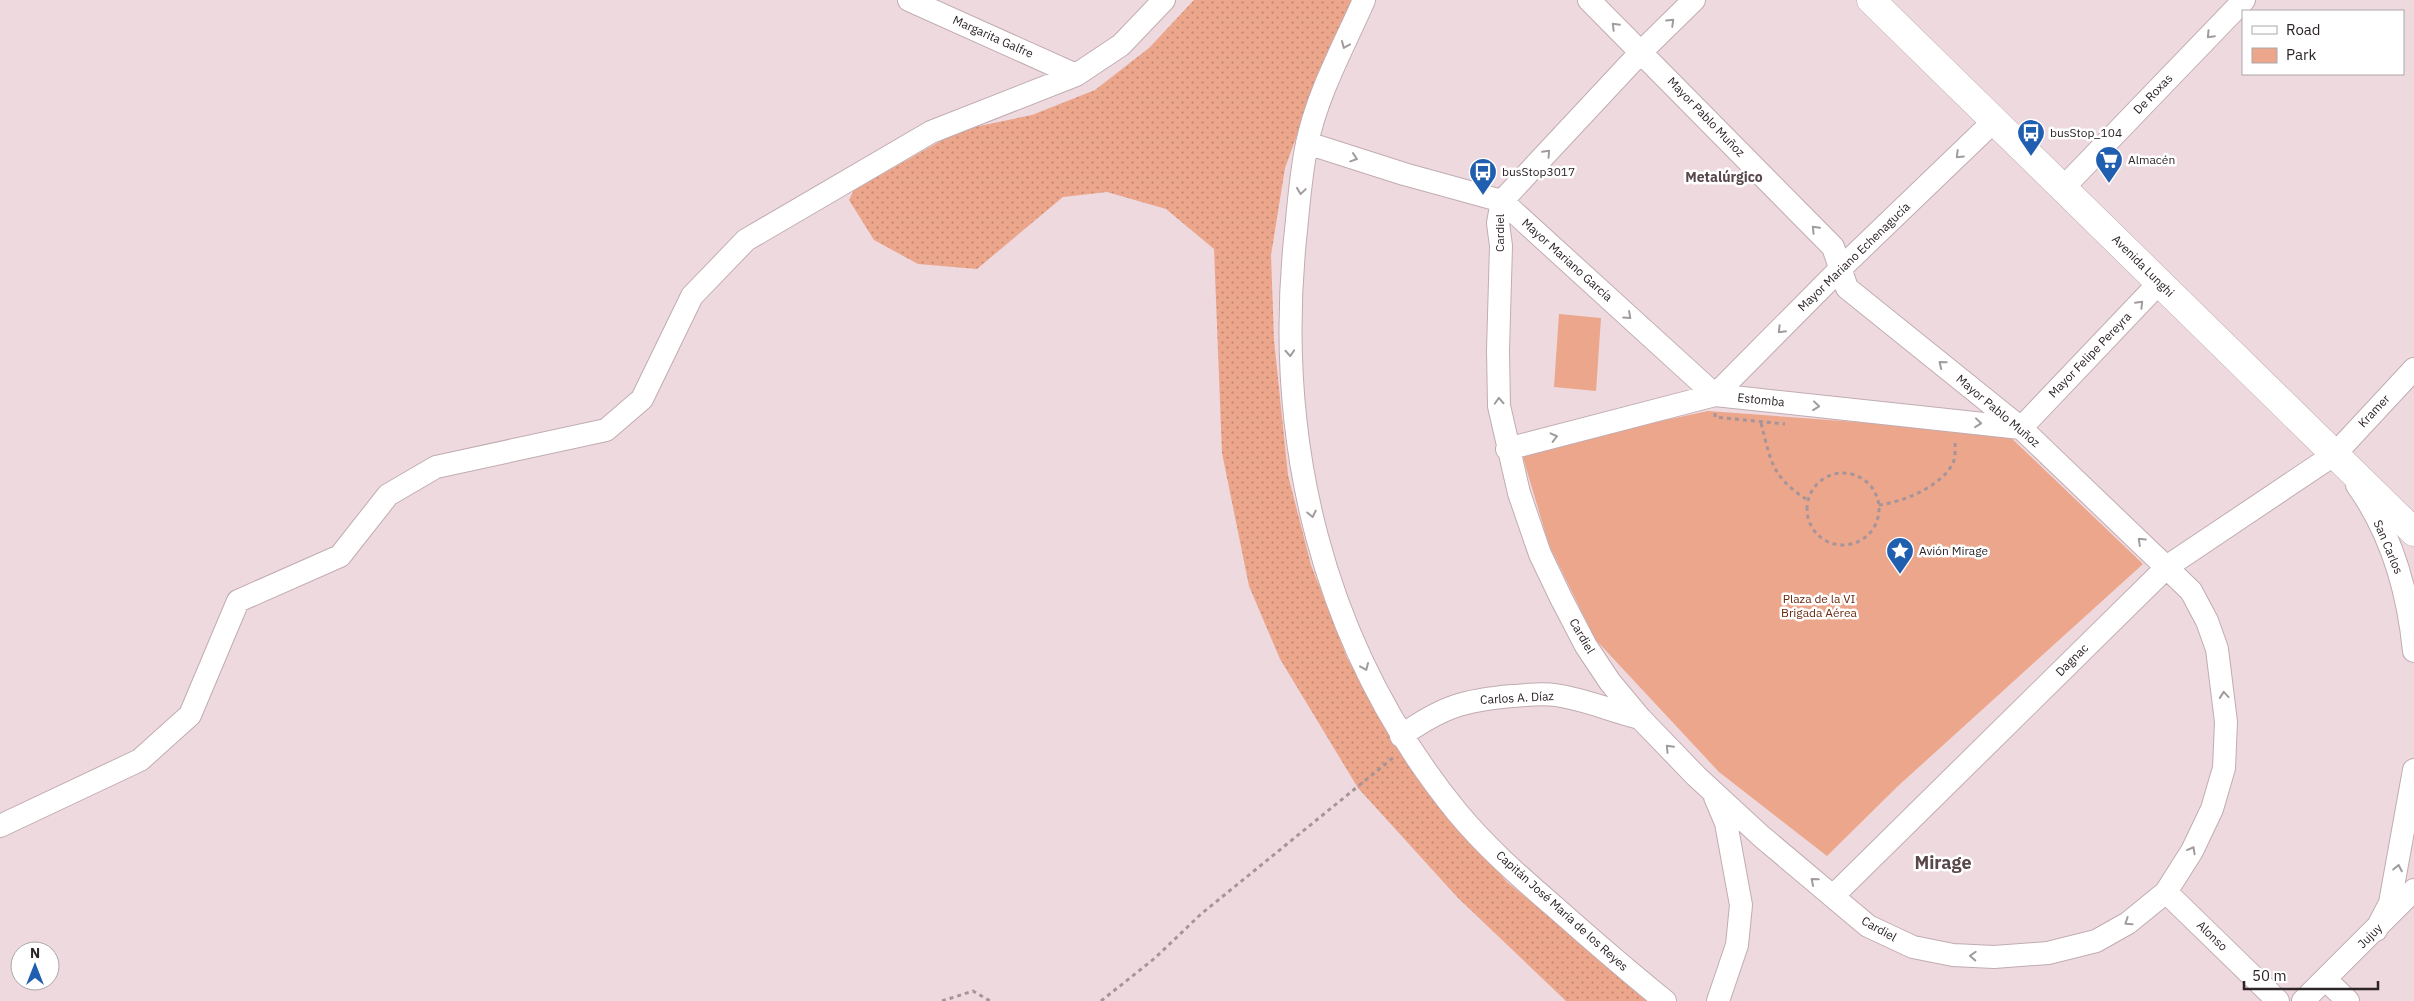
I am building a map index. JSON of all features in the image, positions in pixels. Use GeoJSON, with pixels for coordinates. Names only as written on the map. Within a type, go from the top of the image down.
{"type":"FeatureCollection","features":[{"type":"Feature","properties":{"kind":"main road","name":"Avenida Lunghi"},"geometry":{"type":"LineString","coordinates":[[1871,0],[2414,532]]}},
{"type":"Feature","properties":{"kind":"street","name":"Margarita Galfre"},"geometry":{"type":"LineString","coordinates":[[909,0],[1076,75]]}},
{"type":"Feature","properties":{"kind":"street"},"geometry":{"type":"LineString","coordinates":[[0,826],[140,760],[190,715],[238,601],[340,556],[388,495],[436,468],[606,430],[642,399],[692,296],[746,240],[931,132],[1076,75],[1121,45],[1164,0]]}},
{"type":"Feature","properties":{"kind":"street","name":"Capitán José María de los Reyes"},"geometry":{"type":"LineString","coordinates":[[1364,0],[1320,101],[1307,143],[1290,285],[1292,385],[1304,476],[1326,569],[1370,681],[1405,741],[1458,813],[1512,870],[1665,1001]]}},
{"type":"Feature","properties":{"kind":"street","name":"Mayor Pablo Muñoz"},"geometry":{"type":"LineString","coordinates":[[1589,0],[1833,247],[1847,288],[2021,428],[2168,566],[2191,591],[2207,621],[2217,650],[2226,722],[2224,768],[2212,809],[2192,851],[2166,892]]}},
{"type":"Feature","properties":{"kind":"street","name":"Cardiel"},"geometry":{"type":"LineString","coordinates":[[1694,0],[1641,52],[1502,201],[1498,223],[1501,246],[1499,397],[1507,449],[1518,493],[1540,554],[1586,646],[1610,682],[1640,718],[1696,776],[1761,836],[1868,926],[1913,947],[1954,955],[1994,957],[2048,953],[2096,941],[2128,923],[2166,892]]}},
{"type":"Feature","properties":{"kind":"street","name":"De Roxas"},"geometry":{"type":"LineString","coordinates":[[2063,188],[2244,0]]}},
{"type":"Feature","properties":{"kind":"street","name":"Mayor Mariano Echenagucía"},"geometry":{"type":"LineString","coordinates":[[1715,395],[1840,270],[1994,121]]}},
{"type":"Feature","properties":{"kind":"street","name":"Mayor Mariano García"},"geometry":{"type":"LineString","coordinates":[[1307,143],[1404,174],[1502,201],[1715,395]]}},
{"type":"Feature","properties":{"kind":"street","name":"Mayor Felipe Pereyra"},"geometry":{"type":"LineString","coordinates":[[2021,428],[2159,283]]}},
{"type":"Feature","properties":{"kind":"street","name":"Kramer"},"geometry":{"type":"LineString","coordinates":[[2335,454],[2414,369]]}},
{"type":"Feature","properties":{"kind":"street","name":"Estomba"},"geometry":{"type":"LineString","coordinates":[[1507,449],[1715,395],[2021,428]]}},
{"type":"Feature","properties":{"kind":"street","name":"Dagnac"},"geometry":{"type":"LineString","coordinates":[[1833,896],[2168,566],[2335,454]]}},
{"type":"Feature","properties":{"kind":"street","name":"San Carlos"},"geometry":{"type":"LineString","coordinates":[[2335,454],[2363,494],[2398,563],[2407,600],[2414,651]]}},
{"type":"Feature","properties":{"kind":"street","name":"Carlos A. Díaz"},"geometry":{"type":"LineString","coordinates":[[1405,741],[1428,717],[1452,706],[1477,700],[1554,695],[1640,718]]}},
{"type":"Feature","properties":{"kind":"street"},"geometry":{"type":"LineString","coordinates":[[2376,930],[2390,903],[2414,770]]}},
{"type":"Feature","properties":{"kind":"street"},"geometry":{"type":"LineString","coordinates":[[1696,776],[1718,800],[1726,823],[1741,905],[1737,945],[1718,1001]]}},
{"type":"Feature","properties":{"kind":"street","name":"Jujuy"},"geometry":{"type":"LineString","coordinates":[[2303,1001],[2414,890]]}},
{"type":"Feature","properties":{"kind":"street","name":"Alonso"},"geometry":{"type":"LineString","coordinates":[[2166,892],[2278,1001]]}},
{"type":"Feature","properties":{"kind":"street"},"geometry":{"type":"LineString","coordinates":[[2326,980],[2348,1001]]}},
{"type":"Feature","properties":{"kind":"path"},"geometry":{"type":"LineString","coordinates":[[1761,423],[1771,463],[1786,484],[1806,499]]}},
{"type":"Feature","properties":{"kind":"path"},"geometry":{"type":"LineString","coordinates":[[1879,505],[1894,503],[1913,496],[1947,472],[1954,461],[1955,436]]}},
{"type":"Feature","properties":{"kind":"path"},"geometry":{"type":"LineString","coordinates":[[1840,472],[1856,474],[1869,483],[1878,497],[1879,505],[1880,513],[1874,528],[1869,534],[1856,542],[1840,545],[1832,544],[1819,537],[1810,526],[1806,513],[1806,499],[1820,480],[1840,472]]}},
{"type":"Feature","properties":{"kind":"path"},"geometry":{"type":"LineString","coordinates":[[1101,1001],[1155,958],[1201,914],[1405,741]]}},
{"type":"Feature","properties":{"kind":"path"},"geometry":{"type":"LineString","coordinates":[[942,1001],[973,991],[990,1001]]}},
{"type":"Feature","properties":{"kind":"green space"},"geometry":{"type":"Polygon","coordinates":[[[1194,0],[1353,0],[1319,75],[1285,168],[1271,255],[1274,340],[1288,475],[1311,565],[1347,658],[1397,746],[1455,824],[1507,882],[1653,1001],[1566,1001],[1458,898],[1358,788],[1280,659],[1249,586],[1222,453],[1214,249],[1166,209],[1107,192],[1063,197],[977,269],[918,264],[874,240],[849,200],[854,190],[960,130],[1032,115],[1095,90],[1149,48],[1194,0]]]}},
{"type":"Feature","properties":{"kind":"green space"},"geometry":{"type":"Polygon","coordinates":[[[1559,314],[1601,318],[1596,391],[1554,387],[1559,314]]]}},
{"type":"Feature","properties":{"kind":"green space","name":"Plaza de la VI Brigada Aérea"},"geometry":{"type":"Polygon","coordinates":[[[1708,411],[2006,433],[2143,564],[1898,786],[1827,856],[1719,772],[1595,639],[1549,545],[1521,451],[1708,411]]]}},
{"type":"Feature","properties":{"kind":"place","name":"busStop_104"},"geometry":{"type":"Point","coordinates":[2031,157]}},
{"type":"Feature","properties":{"kind":"place","name":"Almacén"},"geometry":{"type":"Point","coordinates":[2109,184]}},
{"type":"Feature","properties":{"kind":"place","name":"busStop3017"},"geometry":{"type":"Point","coordinates":[1483,196]}},
{"type":"Feature","properties":{"kind":"place","name":"Avión Mirage"},"geometry":{"type":"Point","coordinates":[1900,575]}},
{"type":"Feature","properties":{"kind":"district","name":"Metalúrgico"},"geometry":{"type":"Point","coordinates":[1724,177]}},
{"type":"Feature","properties":{"kind":"district","name":"Mirage"},"geometry":{"type":"Point","coordinates":[1943,863]}}]}
